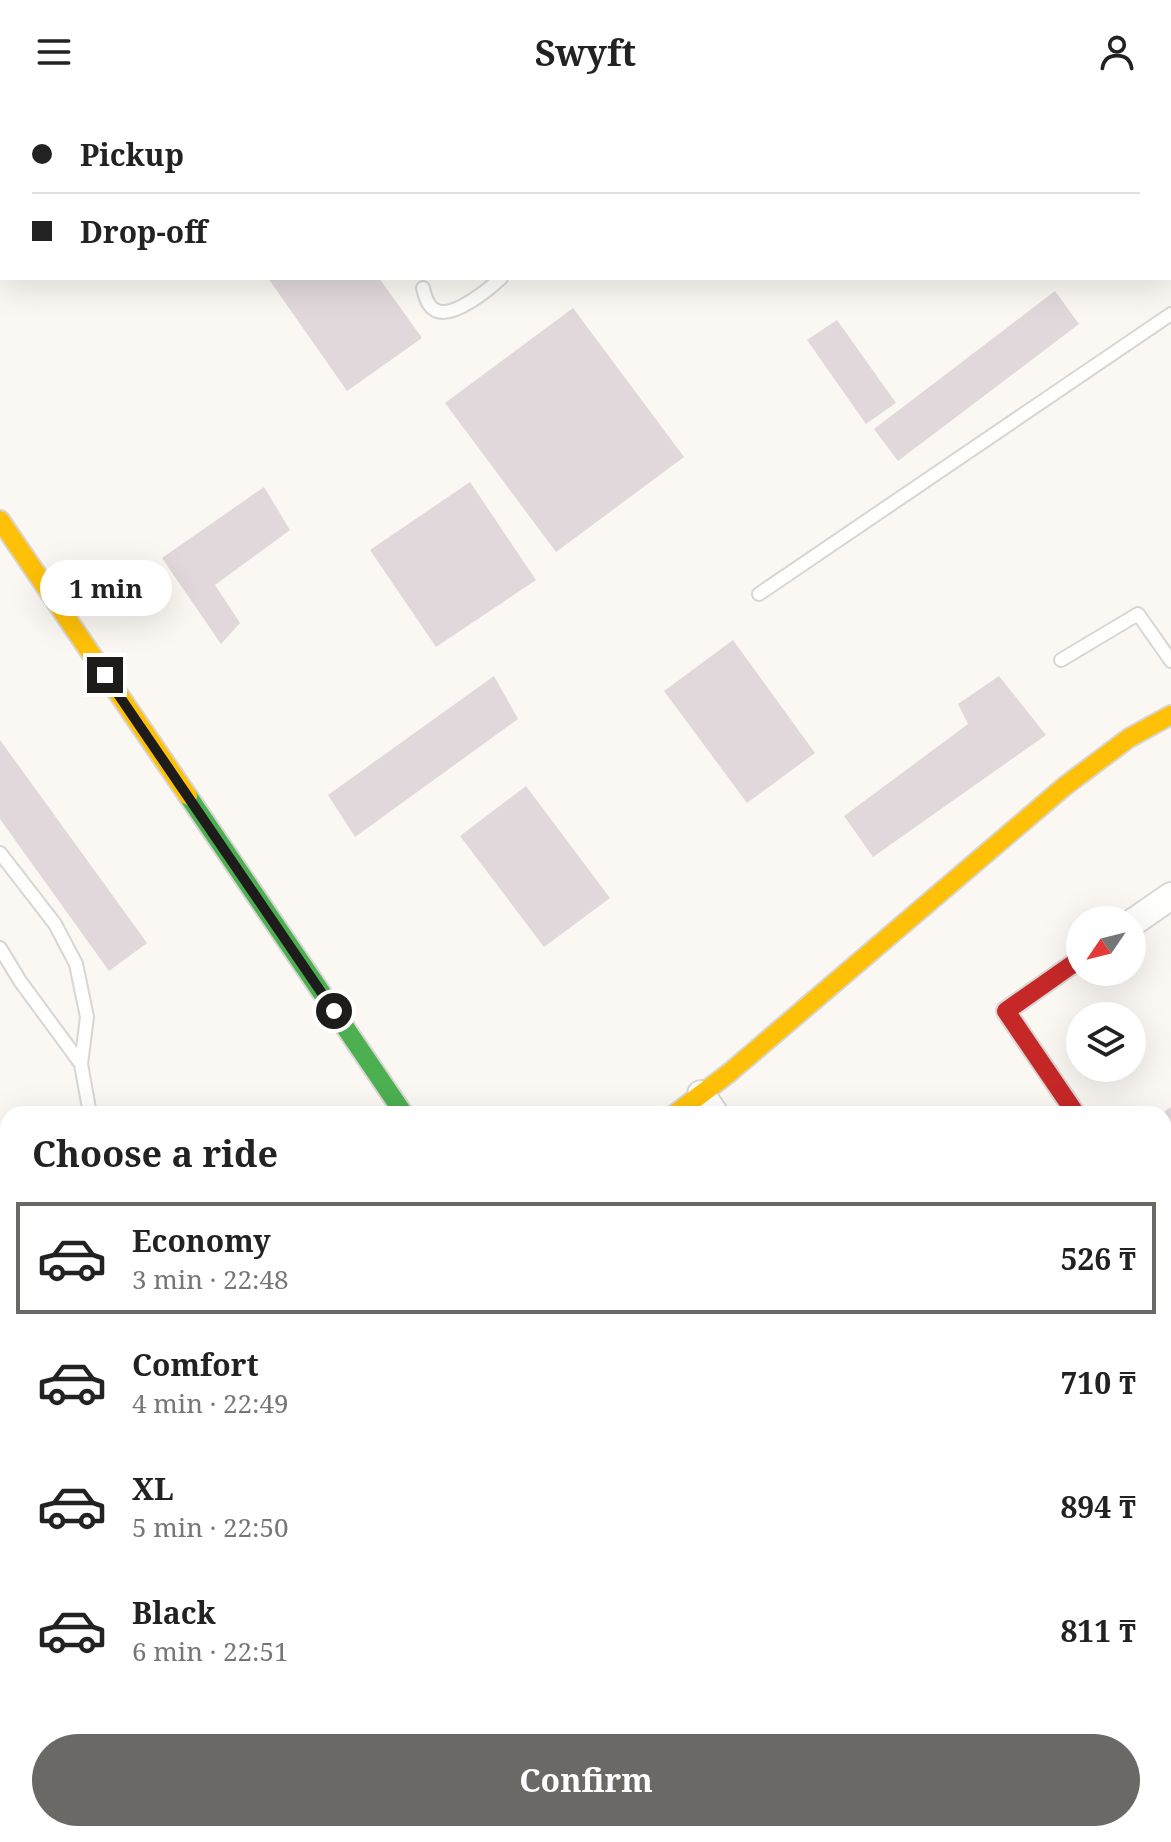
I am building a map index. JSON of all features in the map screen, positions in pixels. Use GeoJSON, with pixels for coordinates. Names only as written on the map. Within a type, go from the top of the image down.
{"type":"FeatureCollection","features":[{"type":"Feature","properties":{"kind":"street"},"geometry":{"type":"LineString","coordinates":[[0,520],[399,1106]]}},
{"type":"Feature","properties":{"kind":"street"},"geometry":{"type":"LineString","coordinates":[[708,1104],[729,1073],[1065,786],[1129,738],[1171,715]]}},
{"type":"Feature","properties":{"kind":"street"},"geometry":{"type":"LineString","coordinates":[[1146,913],[1171,896]]}},
{"type":"Feature","properties":{"kind":"street"},"geometry":{"type":"LineString","coordinates":[[1066,969],[1006,1011],[1071,1106]]}},
{"type":"Feature","properties":{"kind":"lane"},"geometry":{"type":"LineString","coordinates":[[423,288],[433,309],[443,312],[454,310],[482,295],[499,280]]}},
{"type":"Feature","properties":{"kind":"lane"},"geometry":{"type":"LineString","coordinates":[[759,594],[1171,314]]}},
{"type":"Feature","properties":{"kind":"lane"},"geometry":{"type":"LineString","coordinates":[[1061,660],[1138,614],[1171,661]]}},
{"type":"Feature","properties":{"kind":"lane"},"geometry":{"type":"LineString","coordinates":[[0,853],[55,924],[76,964],[87,1017],[81,1064],[89,1106]]}},
{"type":"Feature","properties":{"kind":"lane"},"geometry":{"type":"LineString","coordinates":[[0,948],[20,981],[81,1064]]}},
{"type":"Feature","properties":{"kind":"building"},"geometry":{"type":"Polygon","coordinates":[[[269,280],[380,280],[422,338],[347,391],[269,280]]]}},
{"type":"Feature","properties":{"kind":"building"},"geometry":{"type":"Polygon","coordinates":[[[1055,291],[1079,324],[898,461],[874,429],[1055,291]]]}},
{"type":"Feature","properties":{"kind":"building"},"geometry":{"type":"Polygon","coordinates":[[[573,308],[684,457],[556,552],[445,403],[573,308]]]}},
{"type":"Feature","properties":{"kind":"building"},"geometry":{"type":"Polygon","coordinates":[[[837,320],[896,403],[866,424],[807,340],[837,320]]]}},
{"type":"Feature","properties":{"kind":"building"},"geometry":{"type":"Polygon","coordinates":[[[470,482],[536,580],[436,647],[370,550],[470,482]]]}},
{"type":"Feature","properties":{"kind":"building"},"geometry":{"type":"Polygon","coordinates":[[[264,487],[290,530],[215,585],[240,623],[221,644],[162,558],[264,487]]]}},
{"type":"Feature","properties":{"kind":"building"},"geometry":{"type":"Polygon","coordinates":[[[733,640],[815,753],[747,803],[664,691],[733,640]]]}},
{"type":"Feature","properties":{"kind":"building"},"geometry":{"type":"Polygon","coordinates":[[[494,676],[518,719],[355,837],[328,795],[494,676]]]}},
{"type":"Feature","properties":{"kind":"building"},"geometry":{"type":"Polygon","coordinates":[[[999,676],[1046,735],[873,857],[844,816],[968,724],[958,704],[999,676]]]}},
{"type":"Feature","properties":{"kind":"building"},"geometry":{"type":"Polygon","coordinates":[[[0,740],[147,943],[109,971],[0,819],[0,740]]]}},
{"type":"Feature","properties":{"kind":"building"},"geometry":{"type":"Polygon","coordinates":[[[526,786],[610,898],[544,947],[460,836],[526,786]]]}},
{"type":"Feature","properties":{"kind":"traffic: fast"},"geometry":{"type":"LineString","coordinates":[[188,796],[399,1106]]}},
{"type":"Feature","properties":{"kind":"traffic: slow"},"geometry":{"type":"LineString","coordinates":[[0,520],[188,796]]}},
{"type":"Feature","properties":{"kind":"traffic: slow"},"geometry":{"type":"LineString","coordinates":[[686,1106],[729,1073],[1065,786],[1129,738],[1171,715]]}},
{"type":"Feature","properties":{"kind":"traffic: jam"},"geometry":{"type":"LineString","coordinates":[[1066,969],[1006,1011],[1071,1106]]}},
{"type":"Feature","properties":{"kind":"route"},"geometry":{"type":"LineString","coordinates":[[105,675],[334,1011]]}}]}
